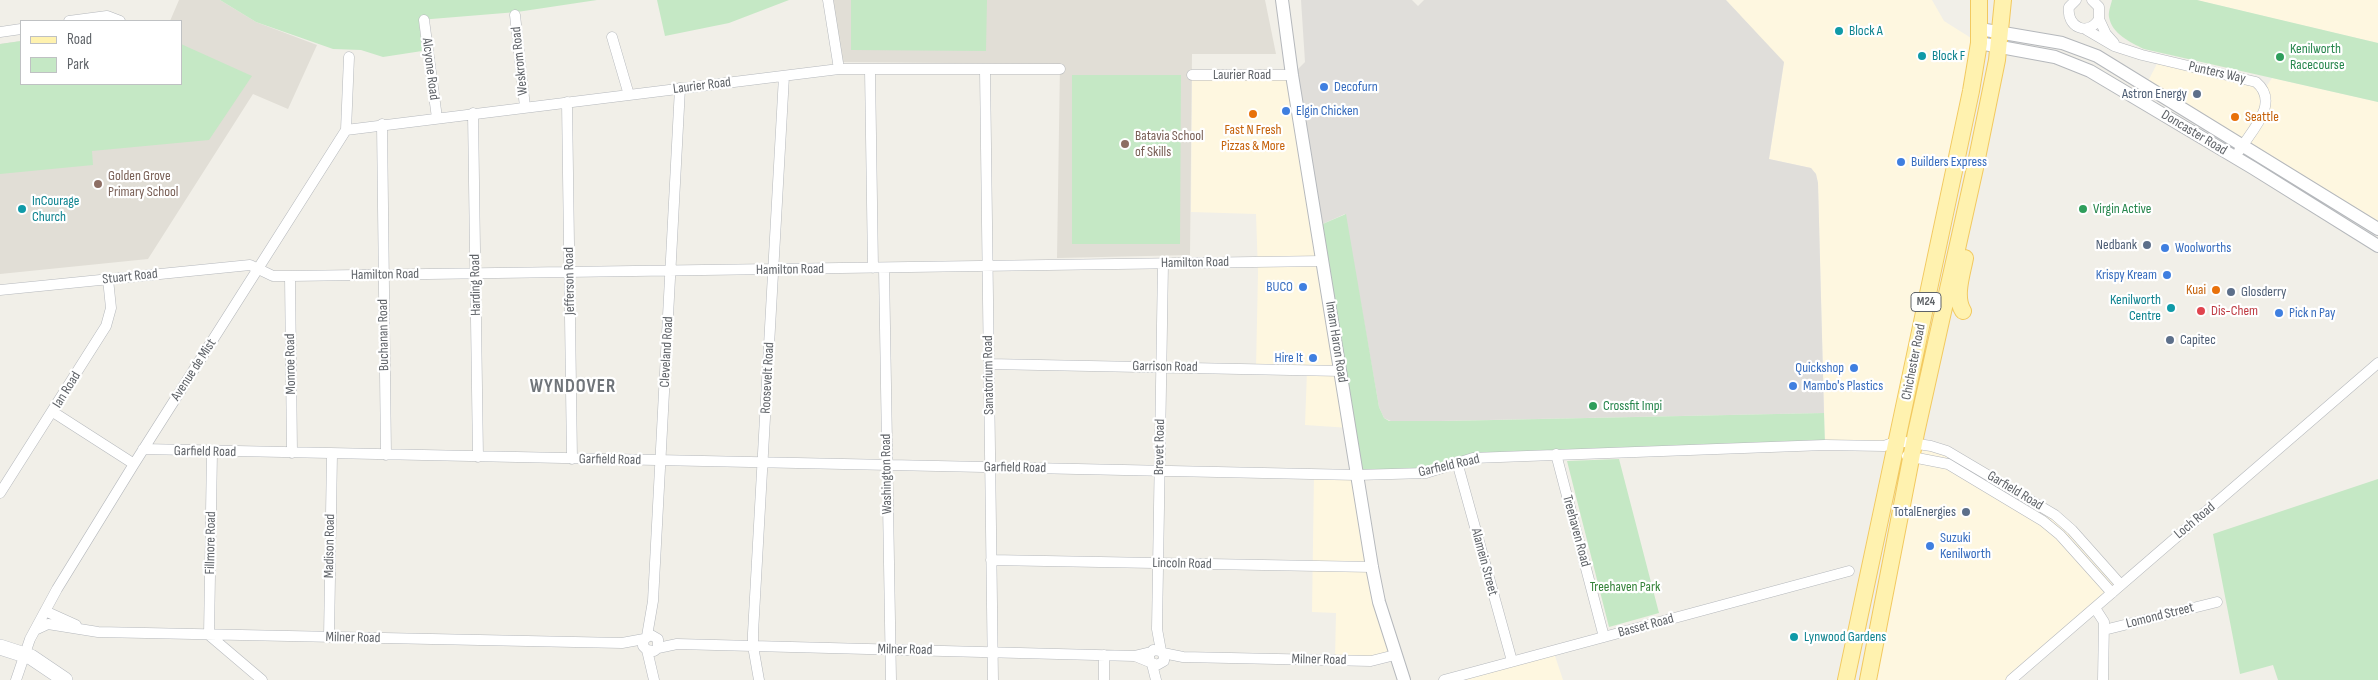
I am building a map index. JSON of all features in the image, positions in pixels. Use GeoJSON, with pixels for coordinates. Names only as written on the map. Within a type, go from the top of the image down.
{"type":"FeatureCollection","features":[{"type":"Feature","properties":{"kind":"main road","name":"M24"},"geometry":{"type":"LineString","coordinates":[[1979,0],[1979,36]]}},
{"type":"Feature","properties":{"kind":"main road","name":"M24"},"geometry":{"type":"LineString","coordinates":[[2000,39],[2003,0]]}},
{"type":"Feature","properties":{"kind":"main road","name":"Chichester Road"},"geometry":{"type":"LineString","coordinates":[[1846,680],[1892,447],[1979,36]]}},
{"type":"Feature","properties":{"kind":"main road","name":"Chichester Road"},"geometry":{"type":"LineString","coordinates":[[1868,680],[1913,450],[1966,210],[2000,39]]}},
{"type":"Feature","properties":{"kind":"main road"},"geometry":{"type":"LineString","coordinates":[[1963,310],[1959,299],[1970,222],[1966,210]]}},
{"type":"Feature","properties":{"kind":"main road"},"geometry":{"type":"LineString","coordinates":[[0,647],[26,655],[65,680]]}},
{"type":"Feature","properties":{"kind":"street"},"geometry":{"type":"LineString","coordinates":[[828,0],[839,69]]}},
{"type":"Feature","properties":{"kind":"street","name":"Imam Haron Road"},"geometry":{"type":"LineString","coordinates":[[1282,0],[1292,75],[1372,567],[1379,602],[1404,680]]}},
{"type":"Feature","properties":{"kind":"street","name":"Punters Way"},"geometry":{"type":"LineString","coordinates":[[2092,0],[2099,7],[2099,19],[2106,34],[2121,48]]}},
{"type":"Feature","properties":{"kind":"street","name":"Punters Way"},"geometry":{"type":"LineString","coordinates":[[2072,2],[2070,20],[2073,25],[2085,29],[2114,46],[2159,60],[2256,82],[2266,95],[2266,108],[2235,158]]}},
{"type":"Feature","properties":{"kind":"street","name":"Weskrom Road"},"geometry":{"type":"LineString","coordinates":[[515,15],[524,108]]}},
{"type":"Feature","properties":{"kind":"street"},"geometry":{"type":"LineString","coordinates":[[77,20],[107,16],[117,20]]}},
{"type":"Feature","properties":{"kind":"street"},"geometry":{"type":"LineString","coordinates":[[2085,29],[2091,28],[2099,19]]}},
{"type":"Feature","properties":{"kind":"street","name":"Alcyone Road"},"geometry":{"type":"LineString","coordinates":[[424,20],[437,118]]}},
{"type":"Feature","properties":{"kind":"street"},"geometry":{"type":"LineString","coordinates":[[0,32],[20,29]]}},
{"type":"Feature","properties":{"kind":"street","name":"Doncaster Road"},"geometry":{"type":"LineString","coordinates":[[1979,36],[2062,43],[2097,56],[2378,229]]}},
{"type":"Feature","properties":{"kind":"street"},"geometry":{"type":"LineString","coordinates":[[612,37],[629,95]]}},
{"type":"Feature","properties":{"kind":"street","name":"Doncaster Road"},"geometry":{"type":"LineString","coordinates":[[2000,39],[2090,71],[2378,246]]}},
{"type":"Feature","properties":{"kind":"street","name":"Avenue de Mist"},"geometry":{"type":"LineString","coordinates":[[16,680],[35,630],[46,610],[143,449],[346,130],[349,56]]}},
{"type":"Feature","properties":{"kind":"street","name":"Laurier Road"},"geometry":{"type":"LineString","coordinates":[[346,130],[382,124],[839,69],[1060,69]]}},
{"type":"Feature","properties":{"kind":"street"},"geometry":{"type":"LineString","coordinates":[[870,70],[872,268]]}},
{"type":"Feature","properties":{"kind":"street","name":"Sanatorium Road"},"geometry":{"type":"LineString","coordinates":[[985,70],[992,680]]}},
{"type":"Feature","properties":{"kind":"street","name":"Laurier Road"},"geometry":{"type":"LineString","coordinates":[[1192,75],[1292,75]]}},
{"type":"Feature","properties":{"kind":"street","name":"Roosevelt Road"},"geometry":{"type":"LineString","coordinates":[[759,680],[753,646],[784,76]]}},
{"type":"Feature","properties":{"kind":"street","name":"Cleveland Road"},"geometry":{"type":"LineString","coordinates":[[654,676],[651,643],[652,616],[680,88]]}},
{"type":"Feature","properties":{"kind":"street","name":"Jefferson Road"},"geometry":{"type":"LineString","coordinates":[[567,102],[572,459]]}},
{"type":"Feature","properties":{"kind":"street","name":"Harding Road"},"geometry":{"type":"LineString","coordinates":[[473,113],[478,457]]}},
{"type":"Feature","properties":{"kind":"street","name":"Buchanan Road"},"geometry":{"type":"LineString","coordinates":[[382,124],[386,455]]}},
{"type":"Feature","properties":{"kind":"street","name":"Hamilton Road"},"geometry":{"type":"LineString","coordinates":[[259,269],[273,276],[290,276],[1323,261]]}},
{"type":"Feature","properties":{"kind":"street","name":"Brevet Road"},"geometry":{"type":"LineString","coordinates":[[1157,680],[1163,264]]}},
{"type":"Feature","properties":{"kind":"street","name":"Stuart Road"},"geometry":{"type":"LineString","coordinates":[[0,290],[250,265],[259,269]]}},
{"type":"Feature","properties":{"kind":"street","name":"Washington Road"},"geometry":{"type":"LineString","coordinates":[[884,268],[891,680]]}},
{"type":"Feature","properties":{"kind":"street","name":"Monroe Road"},"geometry":{"type":"LineString","coordinates":[[290,276],[292,453]]}},
{"type":"Feature","properties":{"kind":"street","name":"Ian Road"},"geometry":{"type":"LineString","coordinates":[[0,493],[106,326],[111,308],[108,279]]}},
{"type":"Feature","properties":{"kind":"street","name":"Loch Road"},"geometry":{"type":"LineString","coordinates":[[2011,680],[2378,363]]}},
{"type":"Feature","properties":{"kind":"street","name":"Garrison Road"},"geometry":{"type":"LineString","coordinates":[[989,364],[1341,371]]}},
{"type":"Feature","properties":{"kind":"street"},"geometry":{"type":"LineString","coordinates":[[53,412],[134,464]]}},
{"type":"Feature","properties":{"kind":"street","name":"Garfield Road"},"geometry":{"type":"LineString","coordinates":[[143,449],[212,452],[1358,475],[1426,473],[1473,458],[1556,454],[1825,445],[1948,450],[2055,515],[2072,530],[2121,585]]}},
{"type":"Feature","properties":{"kind":"street","name":"Garfield Road"},"geometry":{"type":"LineString","coordinates":[[1913,450],[1948,464],[2052,528],[2112,593]]}},
{"type":"Feature","properties":{"kind":"street","name":"Fillmore Road"},"geometry":{"type":"LineString","coordinates":[[209,635],[212,452]]}},
{"type":"Feature","properties":{"kind":"street","name":"Madison Road"},"geometry":{"type":"LineString","coordinates":[[329,637],[332,454]]}},
{"type":"Feature","properties":{"kind":"street","name":"Treehaven Road"},"geometry":{"type":"LineString","coordinates":[[1556,454],[1604,637]]}},
{"type":"Feature","properties":{"kind":"street","name":"Alamein Street"},"geometry":{"type":"LineString","coordinates":[[1457,462],[1512,662]]}},
{"type":"Feature","properties":{"kind":"street","name":"Lincoln Road"},"geometry":{"type":"LineString","coordinates":[[991,560],[1372,567]]}},
{"type":"Feature","properties":{"kind":"street","name":"Basset Road"},"geometry":{"type":"LineString","coordinates":[[1444,680],[1849,571]]}},
{"type":"Feature","properties":{"kind":"street","name":"Lomond Street"},"geometry":{"type":"LineString","coordinates":[[2104,630],[2217,602]]}},
{"type":"Feature","properties":{"kind":"street"},"geometry":{"type":"LineString","coordinates":[[2096,608],[2103,618],[2103,680]]}},
{"type":"Feature","properties":{"kind":"street","name":"Milner Road"},"geometry":{"type":"LineString","coordinates":[[46,610],[85,631]]}},
{"type":"Feature","properties":{"kind":"street","name":"Milner Road"},"geometry":{"type":"LineString","coordinates":[[35,630],[48,624],[85,631],[209,635],[651,643],[1371,661],[1395,655]]}},
{"type":"Feature","properties":{"kind":"street"},"geometry":{"type":"LineString","coordinates":[[209,635],[262,680]]}},
{"type":"Feature","properties":{"kind":"street"},"geometry":{"type":"LineString","coordinates":[[1104,655],[1104,680]]}},
{"type":"Feature","properties":{"kind":"shaded area","name":"Golden Grove Primary School"},"geometry":{"type":"Polygon","coordinates":[[[179,0],[220,0],[256,22],[317,45],[288,109],[253,94],[148,259],[0,274],[0,44],[20,41],[20,85],[182,85],[182,20],[170,20],[179,0]]]}},
{"type":"Feature","properties":{"kind":"shaded area","name":"Batavia School of Skills"},"geometry":{"type":"Polygon","coordinates":[[[832,0],[1265,0],[1276,54],[1192,54],[1190,255],[1057,258],[1060,64],[842,62],[832,0]]]}},
{"type":"Feature","properties":{"kind":"shaded area"},"geometry":{"type":"Polygon","coordinates":[[[1301,0],[1412,0],[1418,6],[1424,0],[1726,0],[1784,62],[1769,159],[1811,168],[1816,174],[1818,183],[1824,413],[1393,422],[1384,418],[1379,407],[1345,214],[1318,226],[1292,75],[1305,62],[1301,0]]]}},
{"type":"Feature","properties":{"kind":"shaded area"},"geometry":{"type":"Polygon","coordinates":[[[1726,0],[1932,0],[1944,21],[1979,43],[1898,441],[1825,445],[1818,183],[1816,174],[1811,168],[1769,159],[1784,63],[1726,0]]]}},
{"type":"Feature","properties":{"kind":"shaded area"},"geometry":{"type":"Polygon","coordinates":[[[2197,0],[2378,0],[2378,43],[2276,19],[2197,0]]]}},
{"type":"Feature","properties":{"kind":"shaded area"},"geometry":{"type":"Polygon","coordinates":[[[2159,60],[2250,80],[2264,90],[2272,78],[2378,102],[2378,229],[2146,85],[2159,60]]]}},
{"type":"Feature","properties":{"kind":"shaded area"},"geometry":{"type":"Polygon","coordinates":[[[1192,75],[1292,75],[1350,428],[1305,425],[1307,371],[1256,369],[1258,272],[1256,214],[1191,212],[1192,75]]]}},
{"type":"Feature","properties":{"kind":"shaded area"},"geometry":{"type":"Polygon","coordinates":[[[1914,443],[1931,446],[2055,515],[2121,585],[2011,680],[1868,680],[1914,443]]]}},
{"type":"Feature","properties":{"kind":"shaded area"},"geometry":{"type":"Polygon","coordinates":[[[1314,474],[1357,475],[1395,655],[1335,660],[1336,613],[1312,612],[1314,474]]]}},
{"type":"Feature","properties":{"kind":"shaded area"},"geometry":{"type":"Polygon","coordinates":[[[1553,650],[1563,680],[1444,680],[1553,650]]]}},
{"type":"Feature","properties":{"kind":"green space"},"geometry":{"type":"Polygon","coordinates":[[[220,0],[597,0],[517,12],[419,20],[422,51],[383,57],[361,50],[333,49],[256,22],[220,0]]]}},
{"type":"Feature","properties":{"kind":"green space"},"geometry":{"type":"Polygon","coordinates":[[[657,0],[789,0],[729,23],[665,36],[657,0]]]}},
{"type":"Feature","properties":{"kind":"green space"},"geometry":{"type":"Polygon","coordinates":[[[851,0],[987,0],[986,51],[851,50],[851,0]]]}},
{"type":"Feature","properties":{"kind":"green space","name":"Kenilworth Racecourse"},"geometry":{"type":"Polygon","coordinates":[[[2112,0],[2197,0],[2378,43],[2378,102],[2144,49],[2122,37],[2114,28],[2109,15],[2112,0]]]}},
{"type":"Feature","properties":{"kind":"green space"},"geometry":{"type":"Polygon","coordinates":[[[20,41],[20,85],[182,85],[182,44],[252,76],[209,140],[92,151],[93,165],[0,174],[0,44],[20,41]]]}},
{"type":"Feature","properties":{"kind":"green space"},"geometry":{"type":"Polygon","coordinates":[[[1072,75],[1181,75],[1180,244],[1072,244],[1072,75]]]}},
{"type":"Feature","properties":{"kind":"green space"},"geometry":{"type":"Polygon","coordinates":[[[1346,214],[1379,407],[1384,418],[1389,421],[1824,413],[1825,445],[1473,458],[1435,470],[1357,475],[1318,226],[1346,214]]]}},
{"type":"Feature","properties":{"kind":"green space","name":"Treehaven Park"},"geometry":{"type":"Polygon","coordinates":[[[1619,459],[1659,613],[1609,627],[1567,461],[1619,459]]]}},
{"type":"Feature","properties":{"kind":"green space"},"geometry":{"type":"Polygon","coordinates":[[[2378,479],[2378,680],[2278,680],[2273,665],[2240,674],[2213,534],[2378,479]]]}},
{"type":"Feature","properties":{"kind":"place","name":"Block A"},"geometry":{"type":"Point","coordinates":[1839,31]}},
{"type":"Feature","properties":{"kind":"place","name":"Block F"},"geometry":{"type":"Point","coordinates":[1922,56]}},
{"type":"Feature","properties":{"kind":"place","name":"Kenilworth Racecourse"},"geometry":{"type":"Point","coordinates":[2280,57]}},
{"type":"Feature","properties":{"kind":"place","name":"Decofurn"},"geometry":{"type":"Point","coordinates":[1324,87]}},
{"type":"Feature","properties":{"kind":"place","name":"Astron Energy"},"geometry":{"type":"Point","coordinates":[2197,94]}},
{"type":"Feature","properties":{"kind":"place","name":"Elgin Chicken"},"geometry":{"type":"Point","coordinates":[1286,111]}},
{"type":"Feature","properties":{"kind":"place","name":"Fast N Fresh Pizzas & More"},"geometry":{"type":"Point","coordinates":[1253,114]}},
{"type":"Feature","properties":{"kind":"place","name":"Seattle"},"geometry":{"type":"Point","coordinates":[2235,117]}},
{"type":"Feature","properties":{"kind":"place","name":"Batavia School of Skills"},"geometry":{"type":"Point","coordinates":[1125,144]}},
{"type":"Feature","properties":{"kind":"place","name":"Builders Express"},"geometry":{"type":"Point","coordinates":[1901,162]}},
{"type":"Feature","properties":{"kind":"place","name":"Golden Grove Primary School"},"geometry":{"type":"Point","coordinates":[98,184]}},
{"type":"Feature","properties":{"kind":"place","name":"InCourage Church"},"geometry":{"type":"Point","coordinates":[22,209]}},
{"type":"Feature","properties":{"kind":"place","name":"Virgin Active"},"geometry":{"type":"Point","coordinates":[2083,209]}},
{"type":"Feature","properties":{"kind":"place","name":"Nedbank"},"geometry":{"type":"Point","coordinates":[2147,245]}},
{"type":"Feature","properties":{"kind":"place","name":"Woolworths"},"geometry":{"type":"Point","coordinates":[2165,248]}},
{"type":"Feature","properties":{"kind":"place","name":"Krispy Kream"},"geometry":{"type":"Point","coordinates":[2167,275]}},
{"type":"Feature","properties":{"kind":"place","name":"BUCO"},"geometry":{"type":"Point","coordinates":[1303,287]}},
{"type":"Feature","properties":{"kind":"place","name":"Kuai"},"geometry":{"type":"Point","coordinates":[2216,290]}},
{"type":"Feature","properties":{"kind":"place","name":"Glosderry"},"geometry":{"type":"Point","coordinates":[2231,292]}},
{"type":"Feature","properties":{"kind":"place","name":"Kenilworth Centre"},"geometry":{"type":"Point","coordinates":[2171,308]}},
{"type":"Feature","properties":{"kind":"place","name":"Dis-Chem"},"geometry":{"type":"Point","coordinates":[2201,311]}},
{"type":"Feature","properties":{"kind":"place","name":"Pick n Pay"},"geometry":{"type":"Point","coordinates":[2279,313]}},
{"type":"Feature","properties":{"kind":"place","name":"Capitec"},"geometry":{"type":"Point","coordinates":[2170,340]}},
{"type":"Feature","properties":{"kind":"place","name":"Hire It"},"geometry":{"type":"Point","coordinates":[1313,358]}},
{"type":"Feature","properties":{"kind":"place","name":"Quickshop"},"geometry":{"type":"Point","coordinates":[1854,368]}},
{"type":"Feature","properties":{"kind":"place","name":"Mambo's Plastics"},"geometry":{"type":"Point","coordinates":[1793,386]}},
{"type":"Feature","properties":{"kind":"place","name":"Crossfit Impi"},"geometry":{"type":"Point","coordinates":[1593,406]}},
{"type":"Feature","properties":{"kind":"place","name":"TotalEnergies"},"geometry":{"type":"Point","coordinates":[1966,512]}},
{"type":"Feature","properties":{"kind":"place","name":"Suzuki Kenilworth"},"geometry":{"type":"Point","coordinates":[1930,546]}},
{"type":"Feature","properties":{"kind":"place","name":"Lynwood Gardens"},"geometry":{"type":"Point","coordinates":[1794,637]}},
{"type":"Feature","properties":{"kind":"district","name":"WYNDOVER"},"geometry":{"type":"Point","coordinates":[573,387]}}]}
